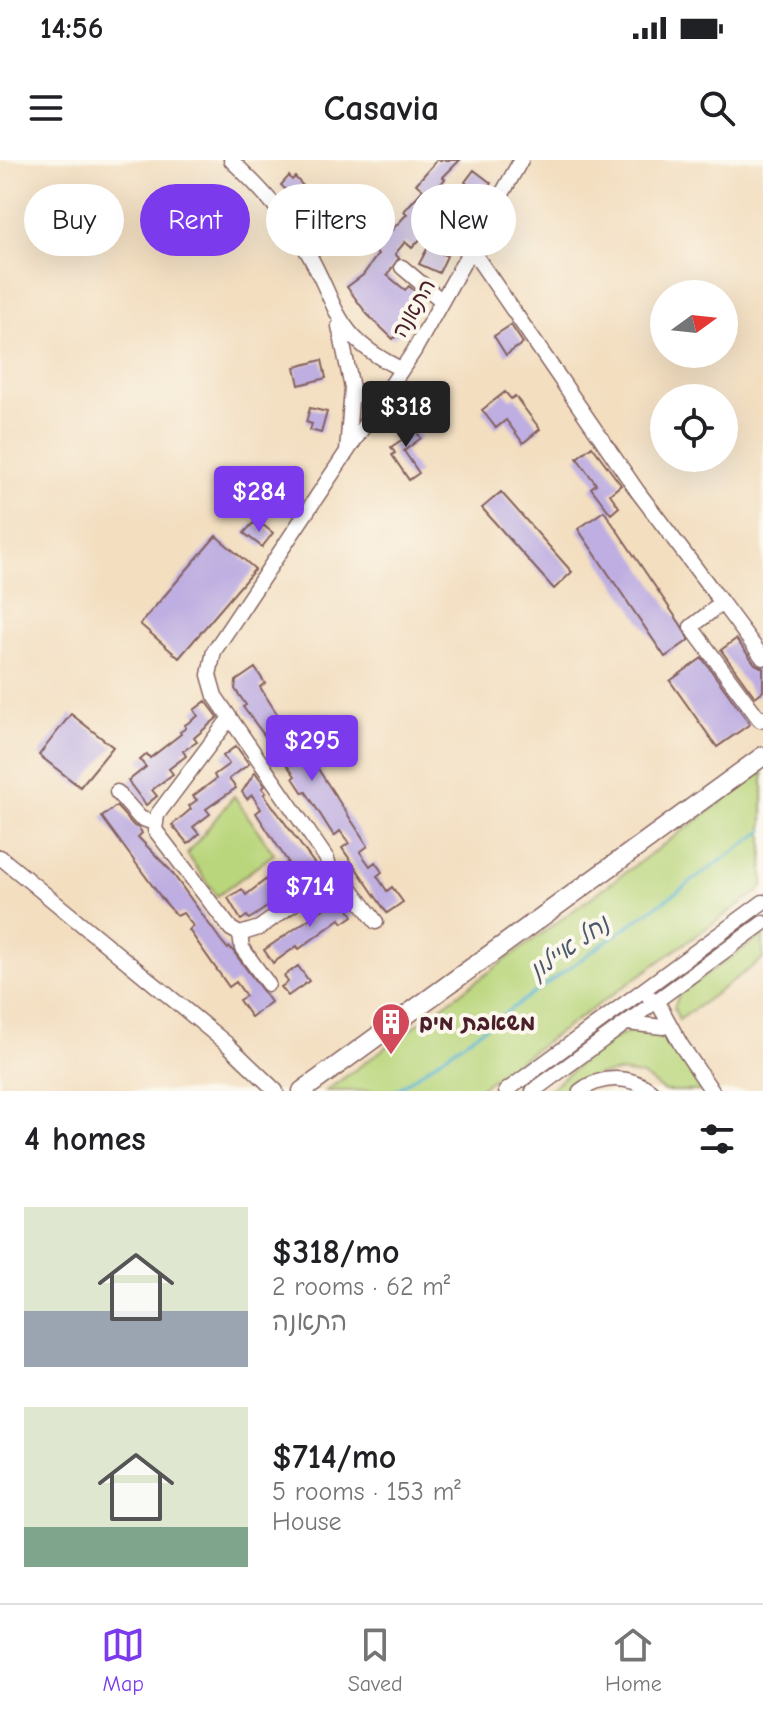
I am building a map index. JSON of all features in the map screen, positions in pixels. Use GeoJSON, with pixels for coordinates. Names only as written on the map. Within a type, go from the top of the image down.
{"type":"FeatureCollection","features":[{"type":"Feature","properties":{"kind":"main road"},"geometry":{"type":"LineString","coordinates":[[302,1091],[763,756]]}},
{"type":"Feature","properties":{"kind":"street"},"geometry":{"type":"LineString","coordinates":[[231,160],[264,191],[289,224],[305,248],[336,314],[352,388],[347,454]]}},
{"type":"Feature","properties":{"kind":"street","name":"התאנה"},"geometry":{"type":"LineString","coordinates":[[507,184],[521,160]]}},
{"type":"Feature","properties":{"kind":"street","name":"התאנה"},"geometry":{"type":"LineString","coordinates":[[229,719],[215,696],[209,675],[214,651],[347,454],[467,256]]}},
{"type":"Feature","properties":{"kind":"street"},"geometry":{"type":"LineString","coordinates":[[476,256],[638,492],[763,658]]}},
{"type":"Feature","properties":{"kind":"street"},"geometry":{"type":"LineString","coordinates":[[402,267],[442,301]]}},
{"type":"Feature","properties":{"kind":"street"},"geometry":{"type":"LineString","coordinates":[[336,314],[361,345],[401,369]]}},
{"type":"Feature","properties":{"kind":"street"},"geometry":{"type":"LineString","coordinates":[[722,603],[691,627],[760,720],[763,718]]}},
{"type":"Feature","properties":{"kind":"street"},"geometry":{"type":"LineString","coordinates":[[331,873],[324,882],[259,928],[240,934],[231,929],[155,830],[157,815],[229,719],[327,859],[331,873],[344,879],[376,922]]}},
{"type":"Feature","properties":{"kind":"street"},"geometry":{"type":"LineString","coordinates":[[117,792],[140,818],[154,823]]}},
{"type":"Feature","properties":{"kind":"street"},"geometry":{"type":"LineString","coordinates":[[0,857],[227,1044],[276,1091]]}},
{"type":"Feature","properties":{"kind":"street"},"geometry":{"type":"LineString","coordinates":[[506,1091],[763,902]]}},
{"type":"Feature","properties":{"kind":"street"},"geometry":{"type":"LineString","coordinates":[[533,1091],[763,923]]}},
{"type":"Feature","properties":{"kind":"street"},"geometry":{"type":"LineString","coordinates":[[240,934],[242,948],[268,984]]}},
{"type":"Feature","properties":{"kind":"street"},"geometry":{"type":"LineString","coordinates":[[641,993],[712,1091]]}},
{"type":"Feature","properties":{"kind":"street"},"geometry":{"type":"LineString","coordinates":[[651,1005],[663,1027],[681,1045]]}},
{"type":"Feature","properties":{"kind":"street"},"geometry":{"type":"LineString","coordinates":[[627,1023],[663,1027]]}},
{"type":"Feature","properties":{"kind":"street"},"geometry":{"type":"LineString","coordinates":[[580,1091],[596,1081],[622,1079],[651,1091]]}},
{"type":"Feature","properties":{"kind":"green space"},"geometry":{"type":"Polygon","coordinates":[[[763,772],[763,888],[476,1091],[326,1091],[763,772]]]}},
{"type":"Feature","properties":{"kind":"green space"},"geometry":{"type":"Polygon","coordinates":[[[234,796],[274,854],[217,896],[187,854],[234,796]]]}},
{"type":"Feature","properties":{"kind":"green space"},"geometry":{"type":"Polygon","coordinates":[[[763,935],[763,959],[679,1020],[674,1008],[679,994],[763,935]]]}},
{"type":"Feature","properties":{"kind":"green space"},"geometry":{"type":"Polygon","coordinates":[[[636,1029],[648,1031],[669,1042],[709,1091],[664,1091],[642,1075],[619,1072],[597,1075],[570,1091],[547,1091],[600,1048],[636,1029]]]}},
{"type":"Feature","properties":{"kind":"building"},"geometry":{"type":"Polygon","coordinates":[[[437,160],[460,160],[443,177],[445,179],[441,184],[416,184],[437,160]]]}},
{"type":"Feature","properties":{"kind":"building"},"geometry":{"type":"Polygon","coordinates":[[[474,170],[491,183],[467,184],[465,182],[474,170]]]}},
{"type":"Feature","properties":{"kind":"building"},"geometry":{"type":"Polygon","coordinates":[[[289,176],[292,180],[295,177],[301,184],[282,184],[289,176]]]}},
{"type":"Feature","properties":{"kind":"building"},"geometry":{"type":"Polygon","coordinates":[[[411,203],[411,247],[405,242],[395,254],[395,227],[407,214],[404,211],[411,203]]]}},
{"type":"Feature","properties":{"kind":"building"},"geometry":{"type":"Polygon","coordinates":[[[395,254],[399,258],[387,275],[405,290],[409,286],[424,299],[396,328],[400,332],[393,339],[367,314],[347,287],[363,275],[377,256],[395,254]]]}},
{"type":"Feature","properties":{"kind":"building"},"geometry":{"type":"Polygon","coordinates":[[[423,256],[447,256],[439,273],[419,264],[423,256]]]}},
{"type":"Feature","properties":{"kind":"building"},"geometry":{"type":"Polygon","coordinates":[[[511,325],[523,343],[506,355],[494,336],[511,325]]]}},
{"type":"Feature","properties":{"kind":"building"},"geometry":{"type":"Polygon","coordinates":[[[322,360],[326,378],[299,385],[295,367],[322,360]]]}},
{"type":"Feature","properties":{"kind":"building"},"geometry":{"type":"Polygon","coordinates":[[[505,392],[511,399],[515,396],[540,429],[523,443],[506,420],[496,428],[482,410],[505,392]]]}},
{"type":"Feature","properties":{"kind":"building"},"geometry":{"type":"Polygon","coordinates":[[[310,408],[327,412],[321,433],[310,430],[312,424],[306,422],[310,408]]]}},
{"type":"Feature","properties":{"kind":"building"},"geometry":{"type":"Polygon","coordinates":[[[407,419],[421,438],[404,451],[419,473],[409,480],[392,455],[395,453],[391,447],[403,439],[398,432],[402,429],[399,425],[407,419]]]}},
{"type":"Feature","properties":{"kind":"building"},"geometry":{"type":"Polygon","coordinates":[[[592,446],[621,485],[610,494],[619,507],[611,514],[591,488],[596,484],[577,458],[592,446]]]}},
{"type":"Feature","properties":{"kind":"building"},"geometry":{"type":"Polygon","coordinates":[[[264,491],[283,495],[279,512],[254,506],[257,494],[263,495],[264,491]]]}},
{"type":"Feature","properties":{"kind":"building"},"geometry":{"type":"Polygon","coordinates":[[[501,492],[572,572],[554,589],[482,508],[501,492]]]}},
{"type":"Feature","properties":{"kind":"building"},"geometry":{"type":"Polygon","coordinates":[[[604,511],[689,640],[665,657],[578,529],[604,511]]]}},
{"type":"Feature","properties":{"kind":"building"},"geometry":{"type":"Polygon","coordinates":[[[253,523],[260,528],[263,525],[273,533],[262,547],[244,533],[253,523]]]}},
{"type":"Feature","properties":{"kind":"building"},"geometry":{"type":"Polygon","coordinates":[[[216,536],[255,569],[179,658],[140,624],[216,536]]]}},
{"type":"Feature","properties":{"kind":"building"},"geometry":{"type":"Polygon","coordinates":[[[736,639],[755,664],[763,668],[763,691],[755,697],[721,650],[736,639]]]}},
{"type":"Feature","properties":{"kind":"building"},"geometry":{"type":"Polygon","coordinates":[[[702,658],[750,724],[717,747],[670,681],[702,658]]]}},
{"type":"Feature","properties":{"kind":"building"},"geometry":{"type":"Polygon","coordinates":[[[255,668],[265,683],[260,687],[293,739],[296,737],[309,755],[368,846],[360,852],[370,866],[375,862],[382,872],[377,876],[387,891],[392,887],[403,902],[387,913],[342,848],[349,843],[340,831],[334,836],[306,792],[303,793],[293,778],[295,776],[243,707],[246,705],[235,689],[236,681],[255,668]]]}},
{"type":"Feature","properties":{"kind":"building"},"geometry":{"type":"Polygon","coordinates":[[[206,701],[218,717],[194,738],[197,742],[183,751],[186,756],[169,769],[173,774],[152,790],[157,796],[146,805],[128,781],[146,767],[140,760],[147,754],[150,758],[181,734],[185,725],[198,716],[194,710],[206,701]]]}},
{"type":"Feature","properties":{"kind":"building"},"geometry":{"type":"Polygon","coordinates":[[[71,714],[113,747],[80,787],[39,755],[71,714]]]}},
{"type":"Feature","properties":{"kind":"building"},"geometry":{"type":"Polygon","coordinates":[[[236,746],[249,764],[229,779],[236,788],[206,809],[210,814],[193,827],[199,834],[188,844],[172,825],[191,809],[189,806],[197,800],[193,796],[216,779],[214,775],[229,764],[223,756],[236,746]]]}},
{"type":"Feature","properties":{"kind":"building"},"geometry":{"type":"Polygon","coordinates":[[[255,772],[265,786],[262,788],[264,794],[319,870],[257,914],[241,920],[228,898],[242,889],[246,895],[288,862],[256,813],[261,809],[252,795],[247,799],[242,792],[255,772]]]}},
{"type":"Feature","properties":{"kind":"building"},"geometry":{"type":"Polygon","coordinates":[[[116,806],[139,828],[142,833],[138,837],[170,870],[222,942],[228,949],[230,947],[271,1002],[251,1017],[239,1000],[246,996],[236,982],[229,987],[189,930],[193,926],[183,913],[177,916],[163,900],[102,817],[116,806]]]}},
{"type":"Feature","properties":{"kind":"building"},"geometry":{"type":"Polygon","coordinates":[[[341,897],[352,906],[348,908],[353,916],[343,923],[340,919],[299,949],[297,946],[273,963],[264,950],[341,897]]]}},
{"type":"Feature","properties":{"kind":"building"},"geometry":{"type":"Polygon","coordinates":[[[298,966],[309,981],[288,996],[281,987],[288,982],[284,976],[298,966]]]}},
{"type":"Feature","properties":{"kind":"waterway","name":"נחל איילון"},"geometry":{"type":"LineString","coordinates":[[395,1091],[763,831]]}},
{"type":"Feature","properties":{"kind":"place","name":"משאבת מים"},"geometry":{"type":"Point","coordinates":[391,1056]}}]}
